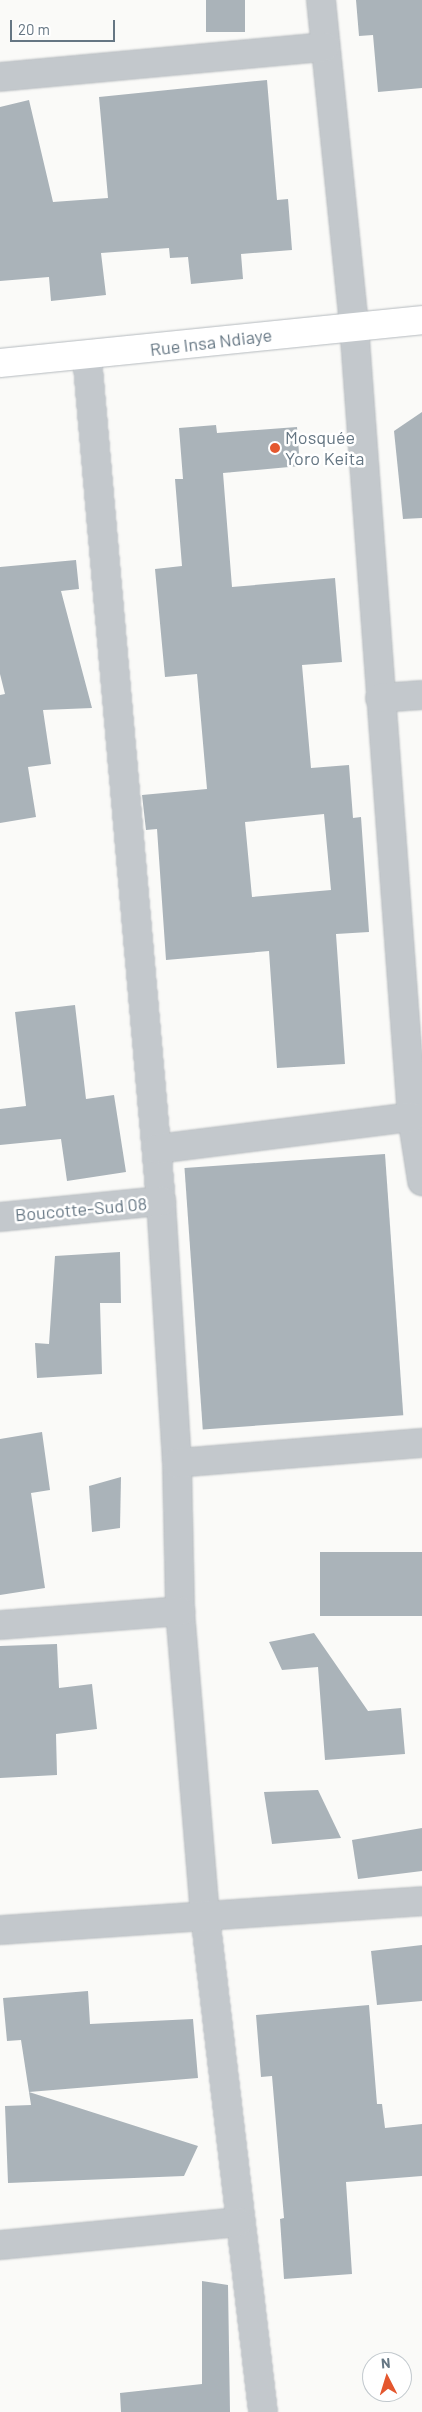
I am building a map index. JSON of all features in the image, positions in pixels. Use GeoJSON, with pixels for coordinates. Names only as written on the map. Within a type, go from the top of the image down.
{"type":"FeatureCollection","features":[{"type":"Feature","properties":{"kind":"main road","name":"Rue Insa Ndiaye"},"geometry":{"type":"LineString","coordinates":[[0,363],[87,356],[354,325],[422,320]]}},
{"type":"Feature","properties":{"kind":"street"},"geometry":{"type":"LineString","coordinates":[[321,0],[354,325],[412,1117],[422,1178]]}},
{"type":"Feature","properties":{"kind":"street"},"geometry":{"type":"LineString","coordinates":[[0,77],[325,47]]}},
{"type":"Feature","properties":{"kind":"street"},"geometry":{"type":"LineString","coordinates":[[87,356],[161,1201],[177,1464],[180,1611],[205,1915],[238,2222],[263,2412]]}},
{"type":"Feature","properties":{"kind":"street"},"geometry":{"type":"LineString","coordinates":[[380,698],[422,695]]}},
{"type":"Feature","properties":{"kind":"street"},"geometry":{"type":"LineString","coordinates":[[157,1149],[412,1117]]}},
{"type":"Feature","properties":{"kind":"street","name":"Boucotte-Sud 08"},"geometry":{"type":"LineString","coordinates":[[0,1217],[161,1201]]}},
{"type":"Feature","properties":{"kind":"street"},"geometry":{"type":"LineString","coordinates":[[177,1464],[422,1443]]}},
{"type":"Feature","properties":{"kind":"street"},"geometry":{"type":"LineString","coordinates":[[0,1625],[180,1611]]}},
{"type":"Feature","properties":{"kind":"street"},"geometry":{"type":"LineString","coordinates":[[0,1930],[422,1901]]}},
{"type":"Feature","properties":{"kind":"street"},"geometry":{"type":"LineString","coordinates":[[0,2245],[238,2222]]}},
{"type":"Feature","properties":{"kind":"building"},"geometry":{"type":"Polygon","coordinates":[[[206,0],[245,0],[245,32],[206,32],[206,0]]]}},
{"type":"Feature","properties":{"kind":"building"},"geometry":{"type":"Polygon","coordinates":[[[356,0],[422,0],[422,88],[378,92],[373,35],[359,36],[356,0]]]}},
{"type":"Feature","properties":{"kind":"building"},"geometry":{"type":"Polygon","coordinates":[[[267,80],[277,200],[288,199],[292,250],[241,254],[243,279],[191,284],[188,257],[170,258],[169,248],[101,253],[106,295],[51,301],[49,277],[0,281],[0,107],[29,100],[53,202],[108,198],[99,97],[267,80]]]}},
{"type":"Feature","properties":{"kind":"building"},"geometry":{"type":"Polygon","coordinates":[[[422,412],[422,518],[403,519],[394,431],[422,412]]]}},
{"type":"Feature","properties":{"kind":"building"},"geometry":{"type":"Polygon","coordinates":[[[216,425],[217,433],[297,427],[300,466],[223,473],[232,587],[335,578],[342,662],[302,665],[311,768],[349,765],[353,818],[361,817],[369,932],[336,934],[345,1064],[277,1068],[269,951],[166,960],[157,829],[146,830],[142,795],[207,789],[197,674],[165,677],[155,569],[182,566],[175,479],[183,479],[179,428],[216,425]],[[324,814],[245,822],[252,897],[331,890],[324,814]]]}},
{"type":"Feature","properties":{"kind":"building"},"geometry":{"type":"Polygon","coordinates":[[[76,560],[79,589],[61,591],[92,708],[43,710],[51,764],[28,767],[36,817],[0,823],[0,695],[5,694],[0,674],[0,567],[76,560]]]}},
{"type":"Feature","properties":{"kind":"building"},"geometry":{"type":"Polygon","coordinates":[[[75,1005],[86,1099],[114,1095],[126,1172],[67,1181],[61,1139],[0,1145],[0,1109],[26,1106],[15,1012],[75,1005]]]}},
{"type":"Feature","properties":{"kind":"building"},"geometry":{"type":"Polygon","coordinates":[[[385,1154],[403,1415],[203,1429],[184,1168],[385,1154]]]}},
{"type":"Feature","properties":{"kind":"building"},"geometry":{"type":"Polygon","coordinates":[[[120,1252],[121,1303],[100,1303],[102,1374],[37,1378],[35,1343],[49,1344],[55,1256],[120,1252]]]}},
{"type":"Feature","properties":{"kind":"building"},"geometry":{"type":"Polygon","coordinates":[[[42,1432],[50,1490],[31,1493],[45,1588],[0,1595],[0,1439],[42,1432]]]}},
{"type":"Feature","properties":{"kind":"building"},"geometry":{"type":"Polygon","coordinates":[[[121,1477],[120,1528],[92,1532],[89,1486],[121,1477]]]}},
{"type":"Feature","properties":{"kind":"building"},"geometry":{"type":"Polygon","coordinates":[[[320,1552],[422,1552],[422,1616],[320,1616],[320,1552]]]}},
{"type":"Feature","properties":{"kind":"building"},"geometry":{"type":"Polygon","coordinates":[[[314,1633],[368,1711],[401,1708],[405,1754],[325,1760],[318,1667],[282,1670],[269,1642],[314,1633]]]}},
{"type":"Feature","properties":{"kind":"building"},"geometry":{"type":"Polygon","coordinates":[[[57,1644],[59,1688],[92,1684],[97,1729],[56,1734],[57,1775],[0,1778],[0,1646],[57,1644]]]}},
{"type":"Feature","properties":{"kind":"building"},"geometry":{"type":"Polygon","coordinates":[[[318,1790],[341,1838],[272,1844],[264,1792],[318,1790]]]}},
{"type":"Feature","properties":{"kind":"building"},"geometry":{"type":"Polygon","coordinates":[[[422,1828],[422,1871],[358,1879],[352,1840],[422,1828]]]}},
{"type":"Feature","properties":{"kind":"building"},"geometry":{"type":"Polygon","coordinates":[[[422,1945],[422,2001],[377,2005],[371,1951],[422,1945]]]}},
{"type":"Feature","properties":{"kind":"building"},"geometry":{"type":"Polygon","coordinates":[[[88,1991],[90,2024],[193,2019],[198,2078],[29,2092],[21,2040],[7,2041],[3,1998],[88,1991]]]}},
{"type":"Feature","properties":{"kind":"building"},"geometry":{"type":"Polygon","coordinates":[[[369,2005],[377,2104],[382,2104],[385,2128],[422,2124],[422,2176],[346,2182],[352,2274],[284,2279],[280,2219],[284,2218],[272,2076],[261,2077],[256,2015],[369,2005]]]}},
{"type":"Feature","properties":{"kind":"building"},"geometry":{"type":"Polygon","coordinates":[[[29,2092],[198,2146],[184,2176],[8,2183],[5,2106],[31,2105],[29,2092]]]}},
{"type":"Feature","properties":{"kind":"building"},"geometry":{"type":"Polygon","coordinates":[[[202,2281],[228,2285],[230,2412],[121,2412],[120,2393],[202,2384],[202,2281]]]}},
{"type":"Feature","properties":{"kind":"place","name":"Mosquée Yoro Keita"},"geometry":{"type":"Point","coordinates":[275,448]}}]}
